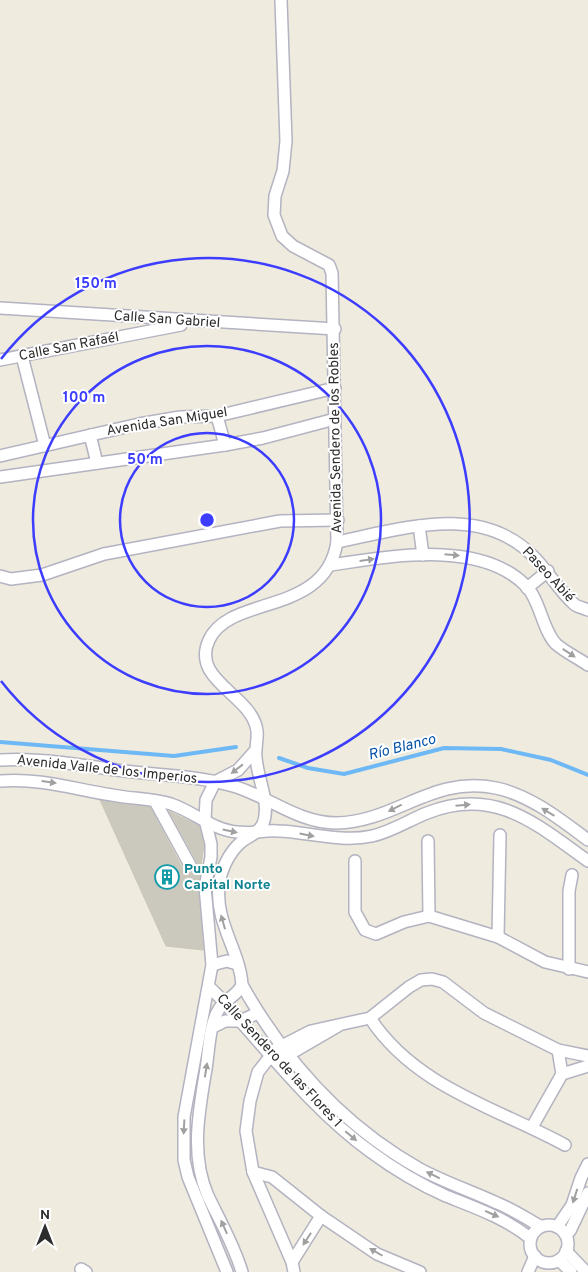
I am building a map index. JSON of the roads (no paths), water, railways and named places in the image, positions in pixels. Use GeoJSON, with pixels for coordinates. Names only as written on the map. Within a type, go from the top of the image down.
{"type":"FeatureCollection","features":[{"type":"Feature","properties":{"kind":"street","name":"Avenida Sendero de los Robles"},"geometry":{"type":"LineString","coordinates":[[258,831],[265,815],[265,799],[255,751],[257,732],[249,710],[213,676],[208,667],[206,655],[210,638],[227,621],[295,595],[310,586],[330,565],[338,542],[332,273],[328,265],[293,246],[282,236],[274,215],[275,196],[283,171],[286,141],[280,0]]}},
{"type":"Feature","properties":{"kind":"street","name":"Calle San Gabriel"},"geometry":{"type":"LineString","coordinates":[[0,308],[198,322],[334,329]]}},
{"type":"Feature","properties":{"kind":"street","name":"Calle San Rafaél"},"geometry":{"type":"LineString","coordinates":[[0,360],[198,322]]}},
{"type":"Feature","properties":{"kind":"street"},"geometry":{"type":"LineString","coordinates":[[22,356],[45,446]]}},
{"type":"Feature","properties":{"kind":"street","name":"Avenida San Miguel"},"geometry":{"type":"LineString","coordinates":[[0,456],[90,435],[180,418],[217,416],[334,388]]}},
{"type":"Feature","properties":{"kind":"street"},"geometry":{"type":"LineString","coordinates":[[217,416],[224,446]]}},
{"type":"Feature","properties":{"kind":"street"},"geometry":{"type":"LineString","coordinates":[[0,477],[224,446],[335,419]]}},
{"type":"Feature","properties":{"kind":"street"},"geometry":{"type":"LineString","coordinates":[[90,435],[97,463]]}},
{"type":"Feature","properties":{"kind":"street"},"geometry":{"type":"LineString","coordinates":[[0,576],[11,579],[42,575],[104,554],[280,521],[338,520]]}},
{"type":"Feature","properties":{"kind":"street","name":"Paseo Abié"},"geometry":{"type":"LineString","coordinates":[[338,542],[419,526],[460,522],[487,528],[509,538],[529,551],[575,605],[588,610]]}},
{"type":"Feature","properties":{"kind":"street"},"geometry":{"type":"LineString","coordinates":[[419,526],[423,554]]}},
{"type":"Feature","properties":{"kind":"street","name":"Paseo Abié"},"geometry":{"type":"LineString","coordinates":[[330,565],[423,554],[455,555],[482,561],[507,573],[527,588],[555,644],[588,665]]}},
{"type":"Feature","properties":{"kind":"street"},"geometry":{"type":"LineString","coordinates":[[527,588],[548,571]]}},
{"type":"Feature","properties":{"kind":"street"},"geometry":{"type":"LineString","coordinates":[[228,1272],[196,1200],[184,1160],[184,1117],[212,965],[205,887],[211,857],[211,844],[205,820],[206,800],[215,782],[238,770],[255,751]]}},
{"type":"Feature","properties":{"kind":"street","name":"Avenida Valle de los Imperios"},"geometry":{"type":"LineString","coordinates":[[0,760],[44,761],[215,782]]}},
{"type":"Feature","properties":{"kind":"street","name":"Avenida Valle de los Imperios"},"geometry":{"type":"LineString","coordinates":[[0,781],[39,781],[105,794],[155,801],[181,808],[205,820]]}},
{"type":"Feature","properties":{"kind":"street"},"geometry":{"type":"LineString","coordinates":[[215,782],[240,788],[289,812],[334,823],[361,821],[388,812],[438,789],[466,786],[496,788],[525,798],[588,840]]}},
{"type":"Feature","properties":{"kind":"street"},"geometry":{"type":"LineString","coordinates":[[155,801],[190,866]]}},
{"type":"Feature","properties":{"kind":"street"},"geometry":{"type":"LineString","coordinates":[[205,820],[214,826],[236,832],[258,831],[356,838],[374,836],[446,806],[481,804],[519,813],[588,861]]}},
{"type":"Feature","properties":{"kind":"street"},"geometry":{"type":"LineString","coordinates":[[242,1272],[238,1258],[208,1196],[198,1158],[198,1122],[213,1027],[218,1009],[242,985],[220,914],[219,885],[224,867],[232,854],[240,843],[258,831]]}},
{"type":"Feature","properties":{"kind":"street"},"geometry":{"type":"LineString","coordinates":[[498,937],[500,835]]}},
{"type":"Feature","properties":{"kind":"street"},"geometry":{"type":"LineString","coordinates":[[428,841],[429,916]]}},
{"type":"Feature","properties":{"kind":"street"},"geometry":{"type":"LineString","coordinates":[[355,861],[355,912],[364,930],[376,934],[404,922],[429,916],[498,937],[545,962],[588,972]]}},
{"type":"Feature","properties":{"kind":"street"},"geometry":{"type":"LineString","coordinates":[[569,968],[572,875]]}},
{"type":"Feature","properties":{"kind":"street"},"geometry":{"type":"LineString","coordinates":[[212,965],[227,961],[237,964]]}},
{"type":"Feature","properties":{"kind":"street"},"geometry":{"type":"LineString","coordinates":[[293,1267],[253,1172],[246,1131],[250,1101],[258,1072],[286,1050],[316,1040],[342,1024],[370,1018],[409,987],[421,980],[432,979],[443,982],[484,1013],[558,1050],[588,1056]]}},
{"type":"Feature","properties":{"kind":"street","name":"Calle Sendero de las Flores 1"},"geometry":{"type":"LineString","coordinates":[[242,985],[258,1013],[309,1081],[367,1136],[430,1174],[499,1203],[540,1226]]}},
{"type":"Feature","properties":{"kind":"street","name":"Calle Sendero de las Flores 1"},"geometry":{"type":"LineString","coordinates":[[209,987],[226,1002],[240,1021],[333,1121],[369,1151],[405,1175],[446,1196],[514,1225],[530,1238]]}},
{"type":"Feature","properties":{"kind":"street"},"geometry":{"type":"LineString","coordinates":[[213,1027],[225,1021],[240,1021],[258,1013]]}},
{"type":"Feature","properties":{"kind":"street"},"geometry":{"type":"LineString","coordinates":[[370,1018],[383,1037],[411,1064],[455,1093],[532,1127],[565,1145]]}},
{"type":"Feature","properties":{"kind":"street"},"geometry":{"type":"LineString","coordinates":[[532,1127],[562,1074],[562,1064],[558,1050]]}},
{"type":"Feature","properties":{"kind":"street"},"geometry":{"type":"LineString","coordinates":[[562,1074],[588,1066]]}},
{"type":"Feature","properties":{"kind":"street"},"geometry":{"type":"LineString","coordinates":[[561,1230],[572,1205],[580,1178],[588,1164]]}},
{"type":"Feature","properties":{"kind":"street"},"geometry":{"type":"LineString","coordinates":[[253,1172],[272,1177],[321,1216],[377,1254],[420,1272]]}},
{"type":"Feature","properties":{"kind":"street"},"geometry":{"type":"LineString","coordinates":[[541,1264],[530,1248],[530,1238],[540,1226],[550,1225],[561,1230],[570,1231],[588,1194]]}},
{"type":"Feature","properties":{"kind":"street"},"geometry":{"type":"LineString","coordinates":[[293,1267],[321,1216]]}},
{"type":"Feature","properties":{"kind":"street"},"geometry":{"type":"LineString","coordinates":[[528,1272],[541,1264],[562,1256],[568,1242],[561,1230]]}},
{"type":"Feature","properties":{"kind":"street"},"geometry":{"type":"LineString","coordinates":[[562,1256],[571,1272]]}},
{"type":"Feature","properties":{"kind":"street"},"geometry":{"type":"LineString","coordinates":[[562,1256],[586,1272]]}},
{"type":"Feature","properties":{"kind":"waterway","name":"Río Blanco"},"geometry":{"type":"LineString","coordinates":[[0,742],[174,756],[236,747]]}},
{"type":"Feature","properties":{"kind":"waterway","name":"Río Blanco"},"geometry":{"type":"LineString","coordinates":[[279,758],[308,768],[344,774],[444,748],[501,749],[551,760],[588,775]]}},
{"type":"Feature","properties":{"kind":"place","name":"Punto Capital Norte"},"geometry":{"type":"Point","coordinates":[167,877]}}]}
